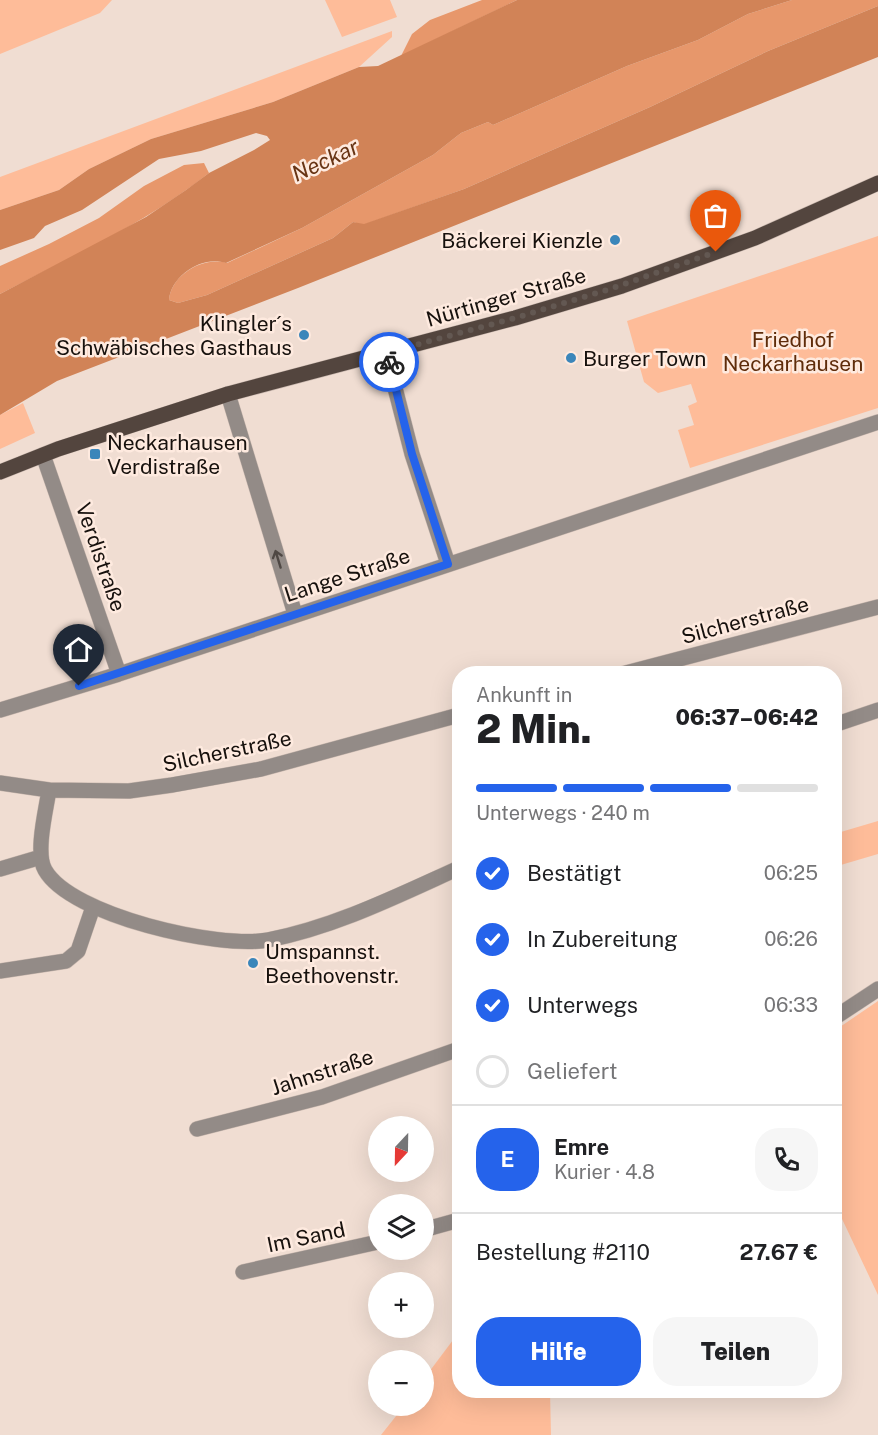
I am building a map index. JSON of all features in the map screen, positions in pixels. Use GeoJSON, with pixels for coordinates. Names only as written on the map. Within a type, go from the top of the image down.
{"type":"FeatureCollection","features":[{"type":"Feature","properties":{"kind":"main road","name":"Nürtinger Straße"},"geometry":{"type":"LineString","coordinates":[[0,472],[43,455],[228,394],[515,318],[622,286],[754,238],[878,183]]}},
{"type":"Feature","properties":{"kind":"street"},"geometry":{"type":"LineString","coordinates":[[386,353],[412,454],[448,564]]}},
{"type":"Feature","properties":{"kind":"street"},"geometry":{"type":"LineString","coordinates":[[228,394],[295,614]]}},
{"type":"Feature","properties":{"kind":"street","name":"Lange Straße"},"geometry":{"type":"LineString","coordinates":[[0,710],[119,674],[878,422]]}},
{"type":"Feature","properties":{"kind":"street","name":"Verdistraße"},"geometry":{"type":"LineString","coordinates":[[43,455],[119,674]]}},
{"type":"Feature","properties":{"kind":"street","name":"Silcherstraße"},"geometry":{"type":"LineString","coordinates":[[653,666],[878,607]]}},
{"type":"Feature","properties":{"kind":"street"},"geometry":{"type":"LineString","coordinates":[[842,721],[878,710]]}},
{"type":"Feature","properties":{"kind":"street","name":"Silcherstraße"},"geometry":{"type":"LineString","coordinates":[[0,783],[49,790],[129,791],[172,786],[261,768],[452,717]]}},
{"type":"Feature","properties":{"kind":"street"},"geometry":{"type":"LineString","coordinates":[[49,790],[41,857],[44,869],[52,880],[77,900],[93,907],[150,926],[194,937],[231,941],[265,941],[303,932],[343,919],[452,871]]}},
{"type":"Feature","properties":{"kind":"street"},"geometry":{"type":"LineString","coordinates":[[0,869],[41,857]]}},
{"type":"Feature","properties":{"kind":"street"},"geometry":{"type":"LineString","coordinates":[[0,971],[66,961],[78,951],[93,907]]}},
{"type":"Feature","properties":{"kind":"street"},"geometry":{"type":"LineString","coordinates":[[842,1013],[878,989]]}},
{"type":"Feature","properties":{"kind":"street","name":"Jahnstraße"},"geometry":{"type":"LineString","coordinates":[[196,1129],[322,1097],[452,1051]]}},
{"type":"Feature","properties":{"kind":"street"},"geometry":{"type":"LineString","coordinates":[[434,1227],[452,1222]]}},
{"type":"Feature","properties":{"kind":"street","name":"Im Sand"},"geometry":{"type":"LineString","coordinates":[[243,1272],[368,1244]]}},
{"type":"Feature","properties":{"kind":"green space"},"geometry":{"type":"Polygon","coordinates":[[[0,0],[112,0],[100,13],[0,54],[0,0]]]}},
{"type":"Feature","properties":{"kind":"green space"},"geometry":{"type":"Polygon","coordinates":[[[325,0],[390,0],[397,17],[342,37],[325,0]]]}},
{"type":"Feature","properties":{"kind":"green space"},"geometry":{"type":"Polygon","coordinates":[[[392,31],[392,37],[359,67],[273,102],[151,139],[89,169],[59,190],[0,210],[0,177],[392,31]]]}},
{"type":"Feature","properties":{"kind":"green space","name":"Friedhof Neckarhausen"},"geometry":{"type":"Polygon","coordinates":[[[878,236],[878,408],[690,468],[678,430],[694,425],[688,406],[697,402],[691,384],[658,393],[644,382],[627,321],[878,236]]]}},
{"type":"Feature","properties":{"kind":"green space"},"geometry":{"type":"Polygon","coordinates":[[[23,403],[35,433],[0,449],[0,415],[23,403]]]}},
{"type":"Feature","properties":{"kind":"green space"},"geometry":{"type":"Polygon","coordinates":[[[878,821],[878,854],[842,865],[842,832],[878,821]]]}},
{"type":"Feature","properties":{"kind":"green space"},"geometry":{"type":"Polygon","coordinates":[[[878,1001],[878,1295],[842,1219],[842,1026],[878,1001]]]}},
{"type":"Feature","properties":{"kind":"green space"},"geometry":{"type":"Polygon","coordinates":[[[452,1341],[452,1398],[550,1398],[551,1435],[381,1435],[396,1416],[434,1416],[434,1365],[452,1341]]]}},
{"type":"Feature","properties":{"kind":"shaded area"},"geometry":{"type":"Polygon","coordinates":[[[482,0],[517,0],[401,56],[412,34],[430,20],[482,0]]]}},
{"type":"Feature","properties":{"kind":"shaded area"},"geometry":{"type":"Polygon","coordinates":[[[792,0],[878,0],[878,6],[768,51],[650,107],[464,189],[363,225],[353,222],[333,238],[207,295],[178,303],[169,300],[176,283],[190,270],[208,262],[227,263],[302,228],[433,155],[461,133],[488,122],[493,125],[627,66],[698,40],[748,14],[792,0]]]}},
{"type":"Feature","properties":{"kind":"shaded area"},"geometry":{"type":"Polygon","coordinates":[[[204,163],[209,173],[160,208],[108,238],[0,294],[0,266],[99,218],[144,186],[184,165],[204,163]]]}},
{"type":"Feature","properties":{"kind":"water","name":"Neckar"},"geometry":{"type":"Polygon","coordinates":[[[517,0],[792,0],[748,14],[698,40],[627,66],[493,125],[488,122],[461,133],[433,155],[302,228],[226,263],[208,262],[190,269],[176,283],[169,300],[178,303],[207,295],[333,238],[353,222],[364,224],[464,189],[650,107],[768,51],[878,6],[878,57],[298,288],[57,381],[0,415],[0,294],[146,217],[209,173],[270,140],[267,136],[256,133],[201,151],[159,159],[82,210],[45,226],[34,238],[0,250],[0,210],[59,190],[89,169],[151,139],[273,102],[359,67],[378,66],[517,0]]]}},
{"type":"Feature","properties":{"kind":"way so far"},"geometry":{"type":"LineString","coordinates":[[389,362],[386,353],[622,286],[716,252]]}},
{"type":"Feature","properties":{"kind":"place","name":"Bäckerei Kienzle"},"geometry":{"type":"Point","coordinates":[615,240]}},
{"type":"Feature","properties":{"kind":"place","name":"Klingler´s Schwäbisches Gasthaus"},"geometry":{"type":"Point","coordinates":[304,335]}},
{"type":"Feature","properties":{"kind":"place","name":"Burger Town"},"geometry":{"type":"Point","coordinates":[571,358]}},
{"type":"Feature","properties":{"kind":"place","name":"Neckarhausen Verdistraße"},"geometry":{"type":"Point","coordinates":[95,454]}},
{"type":"Feature","properties":{"kind":"place","name":"Umspannst. Beethovenstr."},"geometry":{"type":"Point","coordinates":[253,963]}},
{"type":"Feature","properties":{"kind":"route"},"geometry":{"type":"LineString","coordinates":[[79,686],[448,564],[412,454],[389,362]]}}]}
